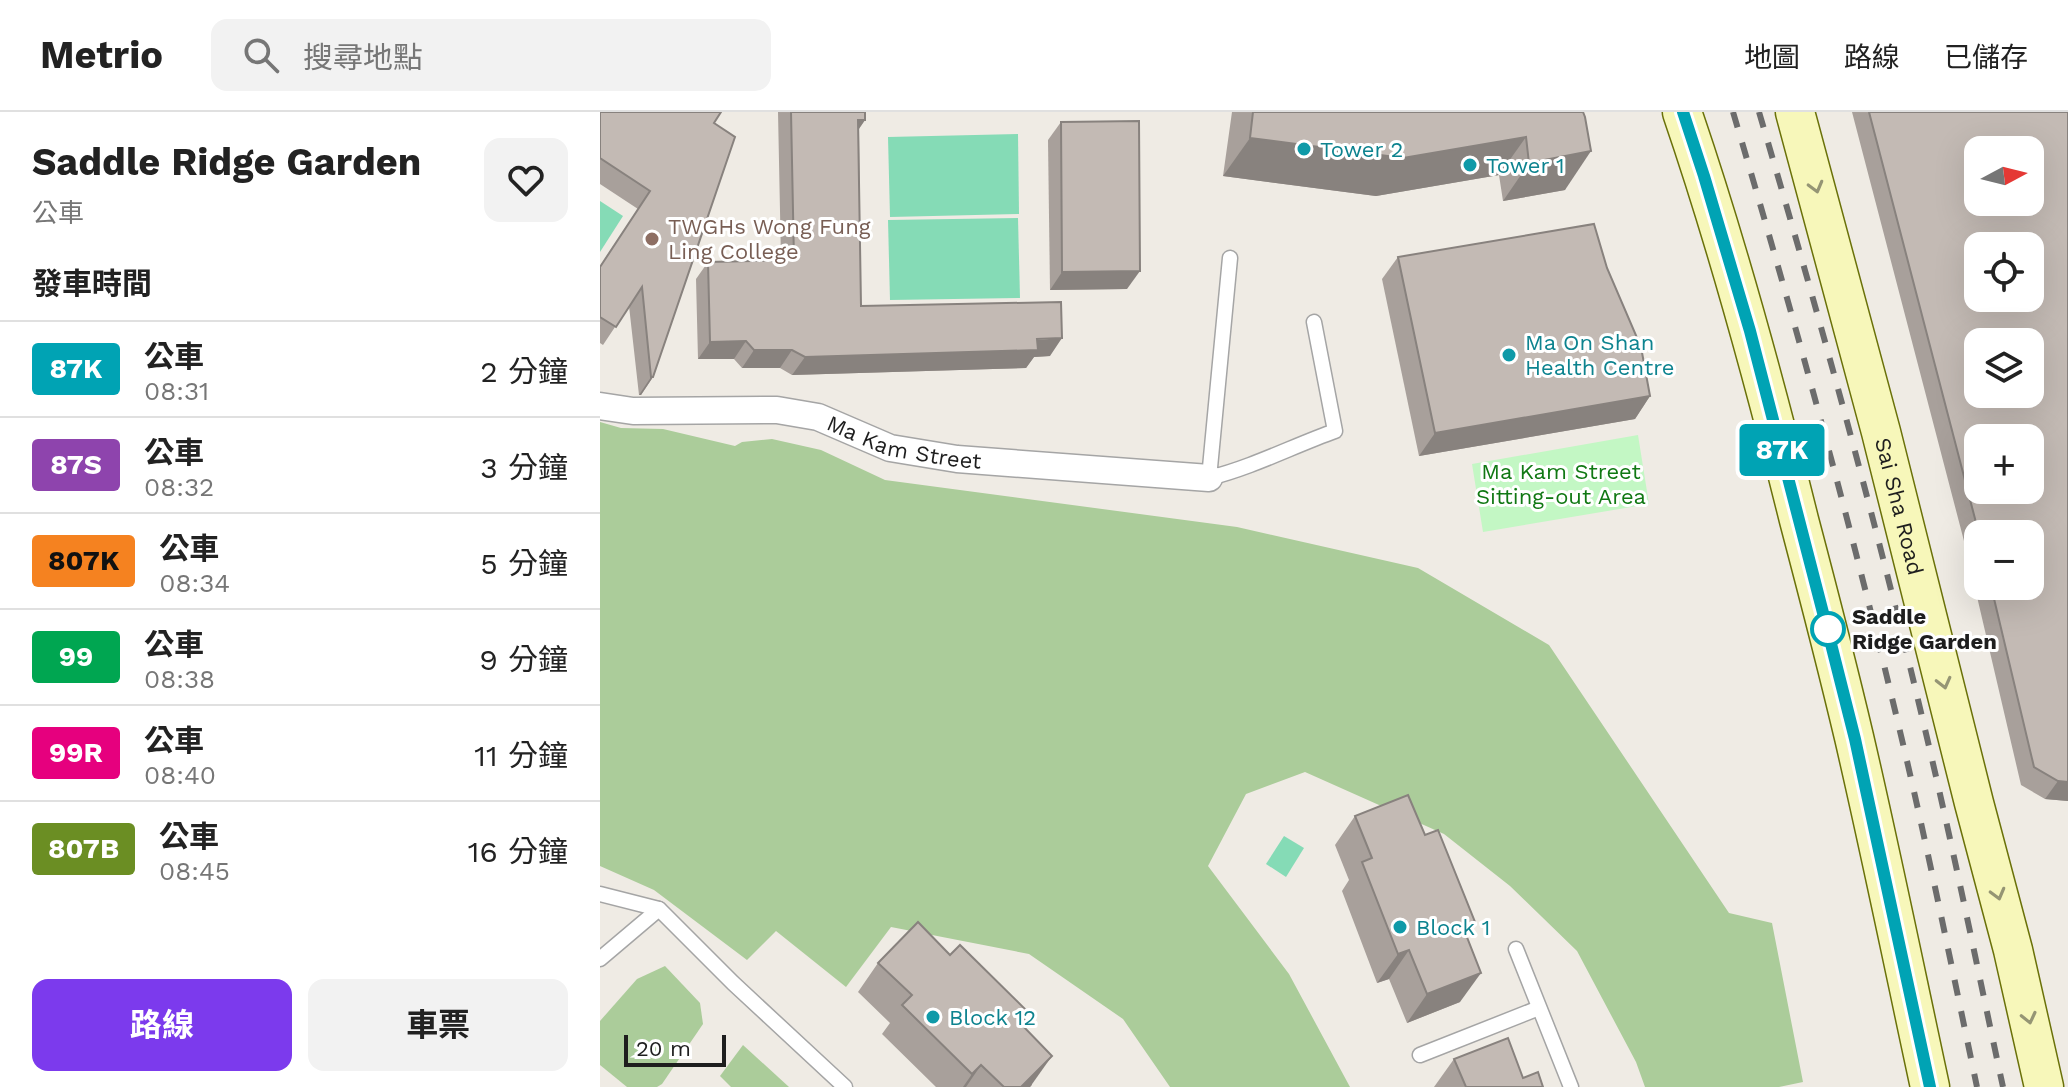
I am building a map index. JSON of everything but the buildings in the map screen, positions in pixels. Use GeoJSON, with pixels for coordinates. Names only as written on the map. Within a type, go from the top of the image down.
{"type":"FeatureCollection","features":[{"type":"Feature","properties":{"kind":"main road"},"geometry":{"type":"LineString","coordinates":[[1682,112],[1754,345],[1828,632],[1855,739],[1930,1087]]}},
{"type":"Feature","properties":{"kind":"main road","name":"Sai Sha Road"},"geometry":{"type":"LineString","coordinates":[[1795,112],[1889,462],[2013,950],[2044,1087]]}},
{"type":"Feature","properties":{"kind":"street","name":"Ma Kam Street"},"geometry":{"type":"LineString","coordinates":[[600,406],[633,411],[777,410],[818,417],[890,448],[957,459],[1209,478]]}},
{"type":"Feature","properties":{"kind":"lane"},"geometry":{"type":"LineString","coordinates":[[1230,258],[1209,478],[1239,471],[1335,431],[1314,322]]}},
{"type":"Feature","properties":{"kind":"lane"},"geometry":{"type":"LineString","coordinates":[[600,894],[659,909],[845,1087]]}},
{"type":"Feature","properties":{"kind":"lane"},"geometry":{"type":"LineString","coordinates":[[600,959],[659,909]]}},
{"type":"Feature","properties":{"kind":"lane"},"geometry":{"type":"LineString","coordinates":[[1516,949],[1571,1087]]}},
{"type":"Feature","properties":{"kind":"lane"},"geometry":{"type":"LineString","coordinates":[[1420,1055],[1539,1008]]}},
{"type":"Feature","properties":{"kind":"green space"},"geometry":{"type":"Polygon","coordinates":[[[1018,134],[1019,214],[890,217],[888,137],[1018,134]]]}},
{"type":"Feature","properties":{"kind":"green space"},"geometry":{"type":"Polygon","coordinates":[[[600,201],[623,216],[600,252],[600,201]]]}},
{"type":"Feature","properties":{"kind":"green space"},"geometry":{"type":"Polygon","coordinates":[[[1018,218],[1020,298],[890,300],[888,220],[1018,218]]]}},
{"type":"Feature","properties":{"kind":"green space"},"geometry":{"type":"Polygon","coordinates":[[[600,422],[621,428],[663,429],[735,446],[742,442],[772,439],[821,450],[885,480],[1237,527],[1418,568],[1549,645],[1729,913],[1772,923],[1803,1082],[1779,1087],[1645,1087],[1636,1062],[1577,951],[1510,886],[1444,834],[1305,772],[1246,794],[1208,866],[1289,974],[1350,1087],[1170,1087],[1123,1019],[1029,954],[891,927],[846,987],[776,931],[747,960],[654,890],[600,866],[600,422]]]}},
{"type":"Feature","properties":{"kind":"green space","name":"Ma Kam Street Sitting-out Area"},"geometry":{"type":"Polygon","coordinates":[[[1638,435],[1649,504],[1483,532],[1472,464],[1638,435]]]}},
{"type":"Feature","properties":{"kind":"green space"},"geometry":{"type":"Polygon","coordinates":[[[1284,836],[1304,848],[1286,877],[1266,864],[1284,836]]]}},
{"type":"Feature","properties":{"kind":"green space"},"geometry":{"type":"Polygon","coordinates":[[[665,966],[700,1003],[703,1024],[662,1084],[657,1087],[627,1087],[600,1065],[600,1021],[637,979],[665,966]]]}},
{"type":"Feature","properties":{"kind":"green space"},"geometry":{"type":"Polygon","coordinates":[[[743,1045],[789,1087],[731,1087],[720,1076],[743,1045]]]}},
{"type":"Feature","properties":{"kind":"railway"},"geometry":{"type":"LineString","coordinates":[[1733,112],[1803,354],[1888,679],[1977,1087]]}},
{"type":"Feature","properties":{"kind":"railway"},"geometry":{"type":"LineString","coordinates":[[1759,112],[1828,352],[1892,593],[1941,797],[2003,1087]]}},
{"type":"Feature","properties":{"kind":"bus line","name":"87K"},"geometry":{"type":"LineString","coordinates":[[1683,112],[1750,331],[1828,632],[1855,739],[1930,1087]]}},
{"type":"Feature","properties":{"kind":"place","name":"Tower 2"},"geometry":{"type":"Point","coordinates":[1304,149]}},
{"type":"Feature","properties":{"kind":"place","name":"Tower 1"},"geometry":{"type":"Point","coordinates":[1470,165]}},
{"type":"Feature","properties":{"kind":"place","name":"TWGHs Wong Fung Ling College"},"geometry":{"type":"Point","coordinates":[652,239]}},
{"type":"Feature","properties":{"kind":"place","name":"Ma On Shan Health Centre"},"geometry":{"type":"Point","coordinates":[1509,355]}},
{"type":"Feature","properties":{"kind":"place","name":"Saddle Ridge Garden"},"geometry":{"type":"Point","coordinates":[1828,629]}},
{"type":"Feature","properties":{"kind":"place","name":"Block 1"},"geometry":{"type":"Point","coordinates":[1400,927]}},
{"type":"Feature","properties":{"kind":"place","name":"Block 12"},"geometry":{"type":"Point","coordinates":[933,1017]}}]}
